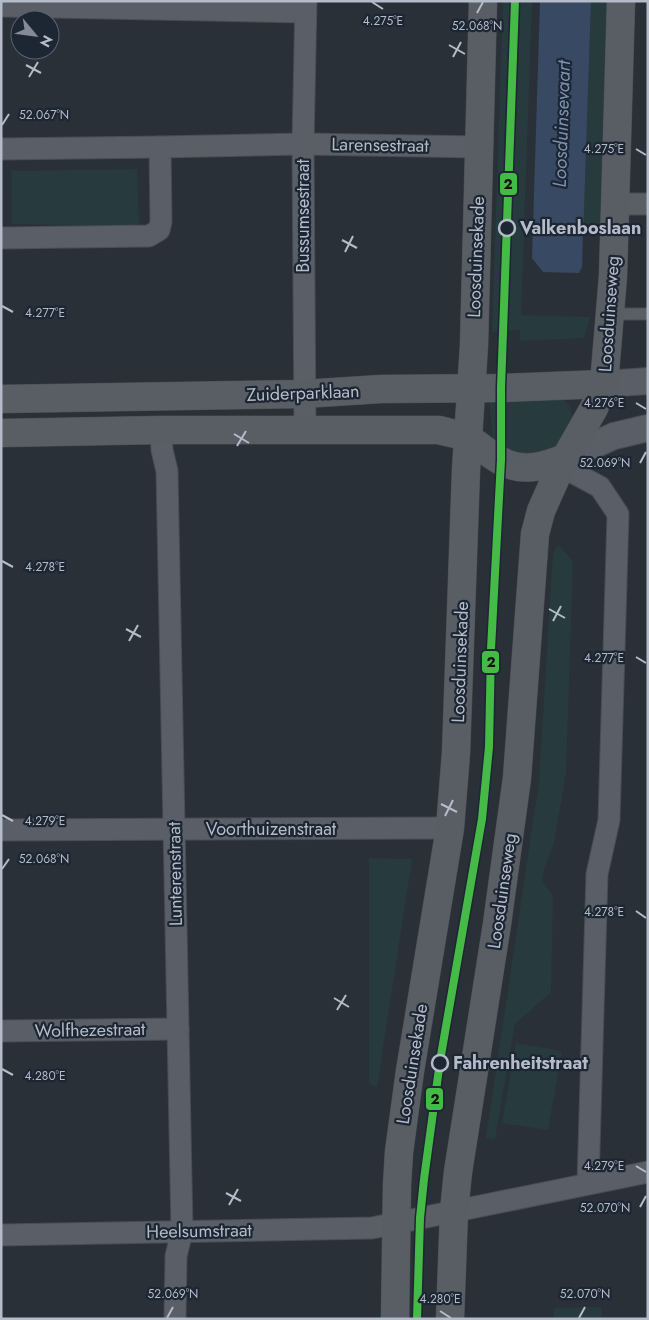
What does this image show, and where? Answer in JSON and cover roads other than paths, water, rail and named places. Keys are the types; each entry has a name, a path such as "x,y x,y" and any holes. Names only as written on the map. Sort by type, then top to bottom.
{"main road":[{"name":"Loosduinsekade","path":"395,1319 399,1152 431,939 450,828 456,753 467,438 472,388 483,1"},
{"name":"Loosduinseweg","path":"450,1319 454,1211 458,1172 518,778 535,534 541,511 563,462 594,408 604,384 613,276 621,1"},
{"name":"Zuiderparklaan","path":"1,399 303,394 381,389 604,384"},
{"name":"Zuiderparklaan","path":"1,434 161,440 305,430 439,430 467,438 505,463 516,466 539,468 563,462"}],"street":[{"path":"1,6 306,7"},
{"name":"Bussumsestraat","path":"305,430 303,394 303,144 306,7"},
{"name":"Larensestraat","path":"1,149 303,144 479,147"},
{"path":"1,238 149,236 159,230 161,222 160,147"},
{"path":"615,216 648,204"},
{"path":"604,384 648,382"},
{"path":"588,1183 597,874 609,820 618,514 600,487 563,462 614,436 648,428"},
{"name":"Lunterenstraat","path":"161,440 167,471 182,1231 176,1256 175,1319"},
{"name":"Voorthuizenstraat","path":"1,830 450,828"},
{"name":"Wolfhezestraat","path":"1,1031 178,1029"},
{"path":"396,1223 648,1172"},
{"name":"Heelsumstraat","path":"1,1235 372,1228 396,1223"}],"lane":[{"path":"610,314 648,314"}],"water":[{"name":"Loosduinsevaart","path":"540,1 591,1 583,239 648,238 648,265 582,267 579,273 543,272 532,258"}],"place":[{"name":"Valkenboslaan","path":"507,228"},
{"name":"Fahrenheitstraat","path":"440,1063"}]}
